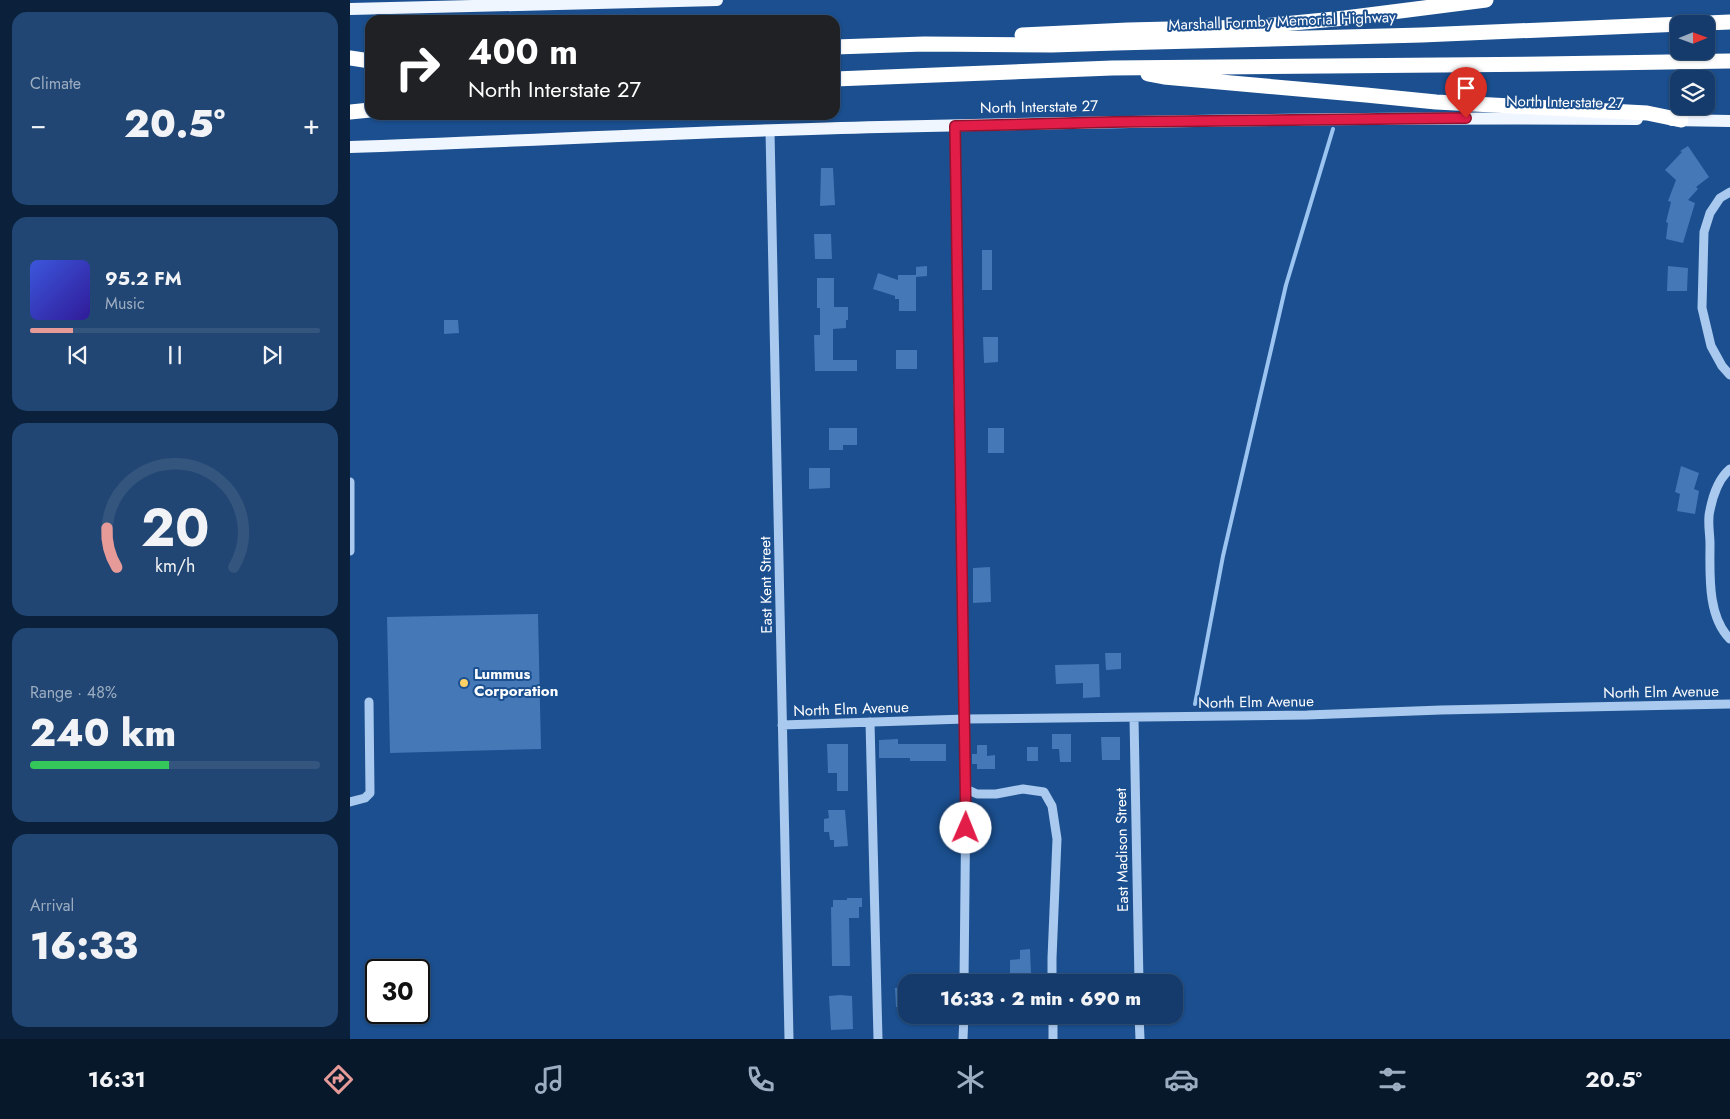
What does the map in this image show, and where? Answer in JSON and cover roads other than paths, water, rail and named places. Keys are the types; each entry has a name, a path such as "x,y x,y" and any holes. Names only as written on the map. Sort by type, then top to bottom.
{"highway":[{"path":"947,44 989,36 1260,26 1345,18 1486,0"},
{"name":"Marshall Formby Memorial Highway","path":"840,47 947,44 1052,45 1422,35 1730,22"},
{"path":"350,58 365,60"},
{"path":"840,79 1112,68 1730,61"},
{"path":"350,67 365,66"},
{"path":"1112,68 1164,77 1366,94 1436,102 1647,113 1681,120"},
{"path":"350,101 365,100"},
{"path":"350,112 365,110"}],"main road":[{"path":"350,9 717,0"},
{"name":"North Interstate 27","path":"350,148 770,131 1113,122 1466,118 1730,121"}],"street":[{"path":"955,126 966,789 964,974"},
{"name":"East Kent Street","path":"770,131 789,1039"},
{"path":"1730,192 1720,198 1710,213 1704,232 1702,308 1711,346 1722,366 1730,375"},
{"path":"1730,470 1724,474 1716,490 1709,512 1711,594 1722,632 1730,639"},
{"path":"350,482 350,551"},
{"path":"350,802 365,798 370,793 369,702"},
{"name":"North Elm Avenue","path":"782,725 964,720 1307,715 1730,704"},
{"name":"East Madison Street","path":"1134,718 1139,974"},
{"path":"870,722 878,1039"},
{"path":"966,789 977,794 996,794 1023,789 1044,792 1052,806 1056,839 1052,974"},
{"path":"963,1039 964,1024"},
{"path":"1053,1024 1053,1039"},
{"path":"1139,1024 1140,1039"}],"waterway":[{"path":"1195,704 1223,556 1286,285 1333,129"}],"place":[{"name":"Lummus Corporation","path":"464,683"}]}
